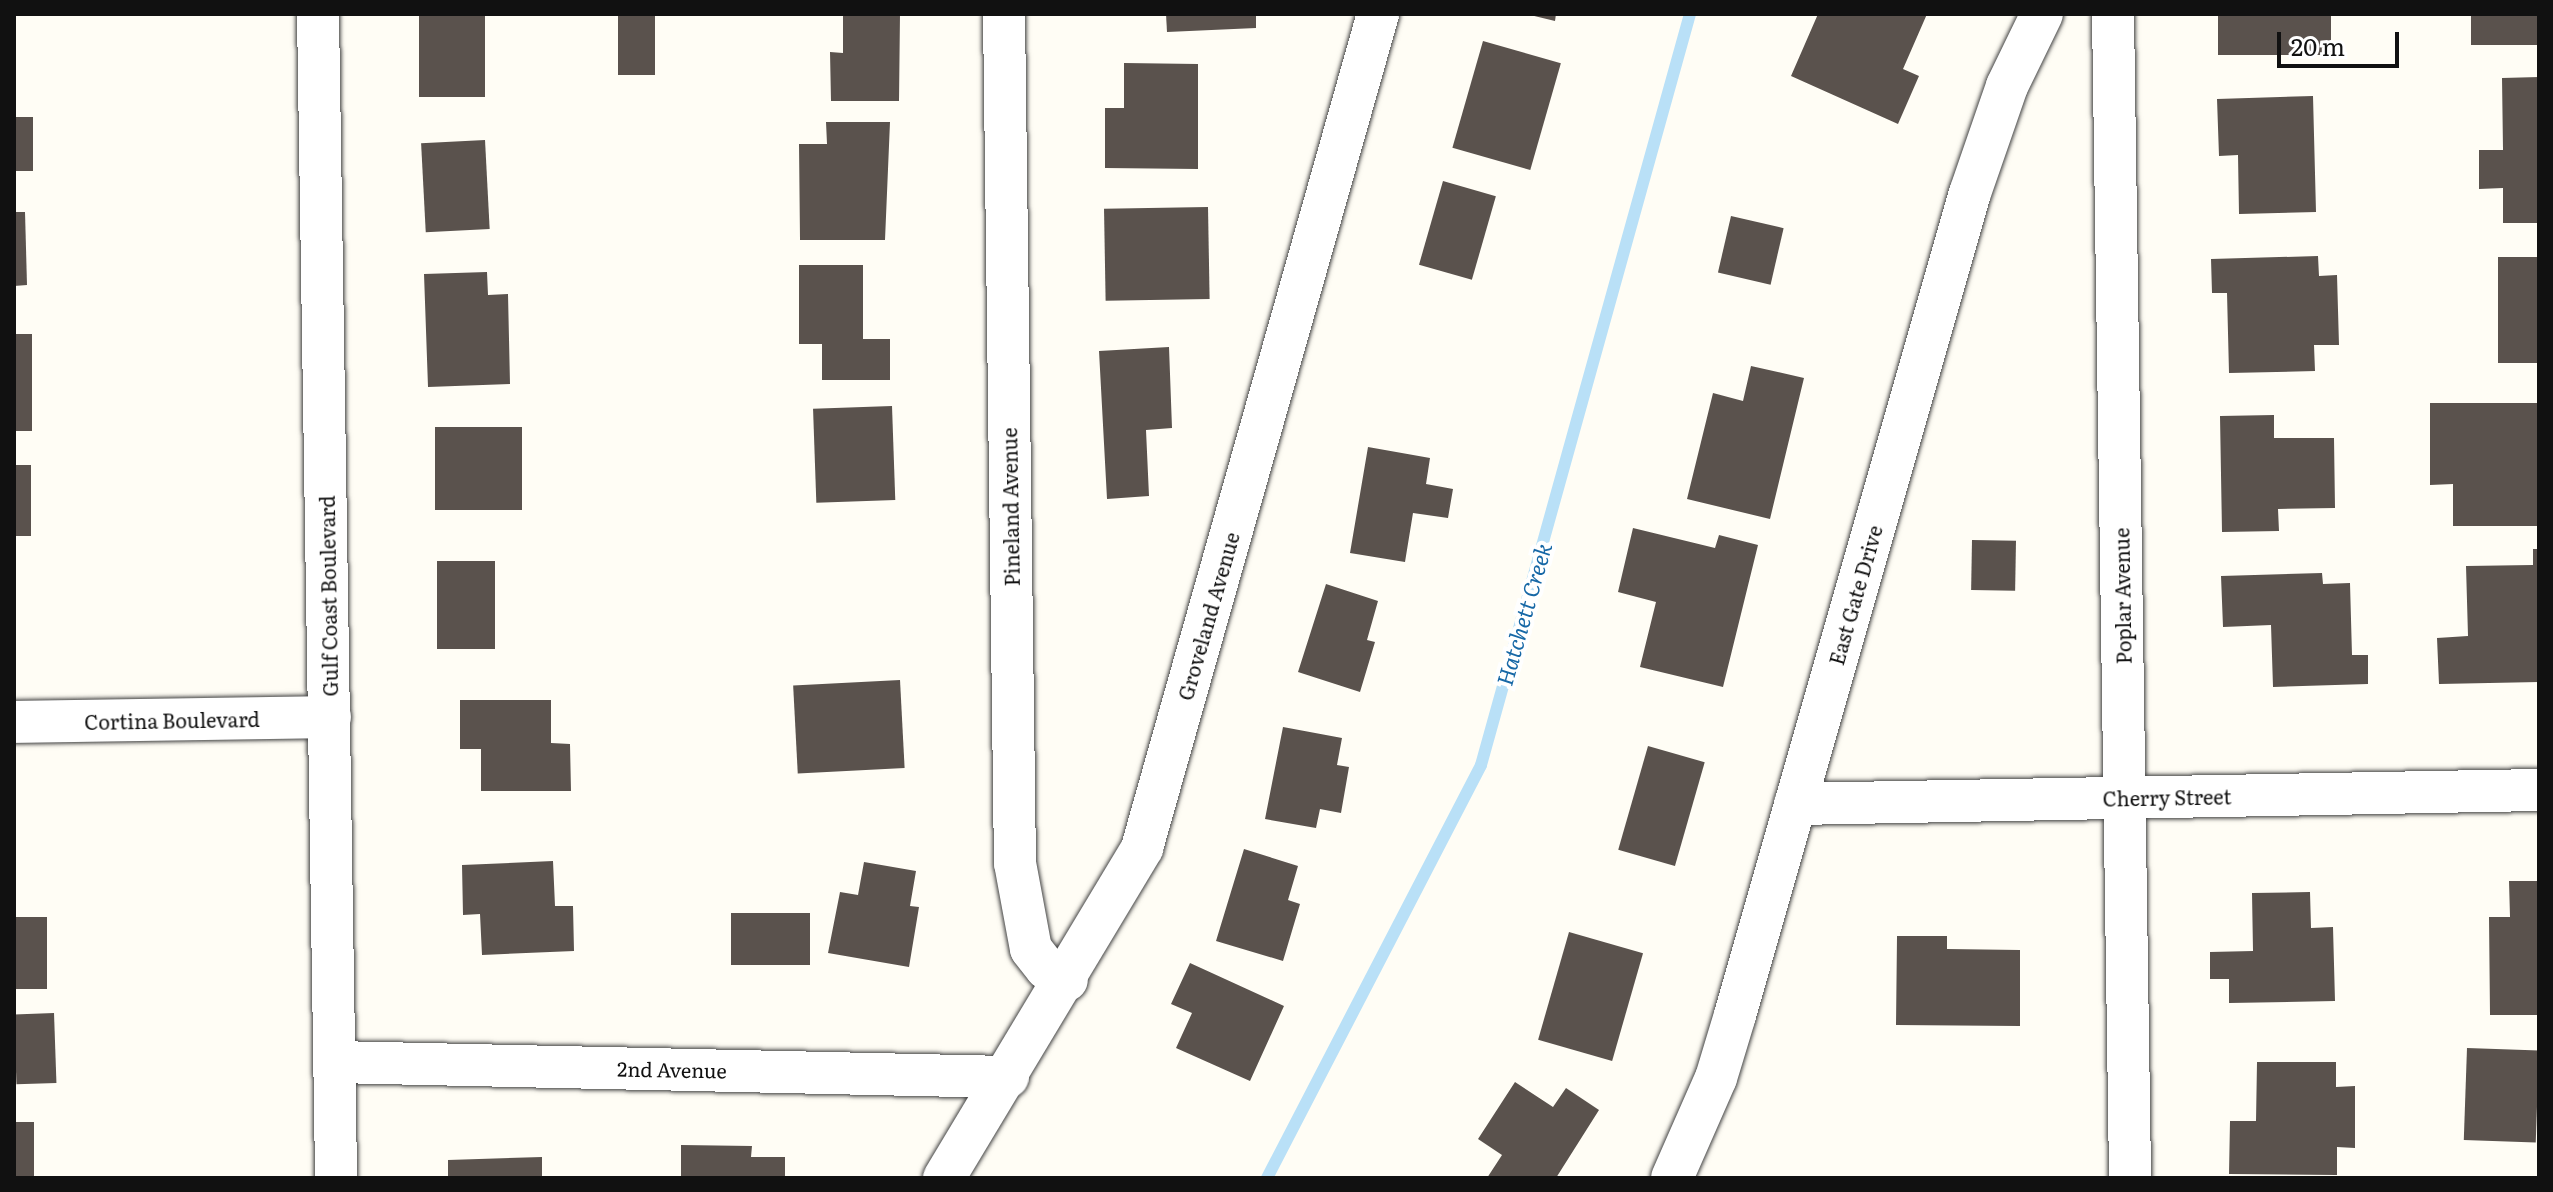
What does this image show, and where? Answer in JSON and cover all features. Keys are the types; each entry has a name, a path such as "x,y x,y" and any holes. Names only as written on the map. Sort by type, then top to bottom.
{"street":[{"name":"Gulf Coast Boulevard","path":"318,14 336,1178"},
{"name":"Pineland Avenue","path":"1004,14 1015,863 1031,949 1046,968 1067,980"},
{"name":"Groveland Avenue","path":"944,1178 1067,980 1142,848 1378,14"},
{"name":"East Gate Drive","path":"1672,1178 1716,1078 1970,193 2007,86 2042,14"},
{"name":"Poplar Avenue","path":"2113,14 2130,1178"},
{"name":"Cortina Boulevard","path":"14,722 330,717"},
{"name":"Cherry Street","path":"1795,804 2539,790"},
{"name":"2nd Avenue","path":"335,1062 1008,1077"}],"building":[{"path":"419,14 485,14 485,97 419,97"},
{"path":"618,14 655,14 655,75 618,75"},
{"path":"843,14 900,14 899,101 831,101 830,52 843,53"},
{"path":"1166,14 1256,14 1256,28 1167,32"},
{"path":"1526,14 1556,14 1555,21"},
{"path":"1818,14 1927,14 1903,69 1919,76 1898,124 1791,76"},
{"path":"2218,14 2331,14 2331,55 2218,55"},
{"path":"2471,14 2539,14 2539,45 2471,45"},
{"path":"1483,41 1561,63 1530,170 1452,148"},
{"path":"1124,63 1198,64 1198,169 1105,168 1105,108 1124,108"},
{"path":"2539,77 2539,223 2503,223 2503,188 2479,189 2479,150 2503,150 2502,78"},
{"path":"2313,96 2316,212 2239,214 2238,155 2219,156 2217,99"},
{"path":"14,117 33,117 33,171 14,171"},
{"path":"826,122 890,122 885,240 800,240 799,144 827,144"},
{"path":"485,140 490,229 426,232 421,143"},
{"path":"1443,181 1496,196 1472,280 1419,265"},
{"path":"1208,207 1210,299 1106,301 1104,209"},
{"path":"14,212 25,212 27,285 14,286"},
{"path":"1731,216 1784,228 1771,285 1718,273"},
{"path":"2318,256 2319,276 2337,275 2339,345 2314,345 2315,371 2229,373 2227,293 2212,293 2211,259"},
{"path":"2498,257 2539,257 2539,363 2498,363"},
{"path":"799,265 863,265 863,339 890,339 890,380 822,380 822,344 799,344"},
{"path":"487,272 488,295 508,294 510,384 428,387 424,274"},
{"path":"14,334 32,334 32,431 14,431"},
{"path":"1169,347 1172,428 1146,430 1149,496 1107,499 1099,351"},
{"path":"1751,366 1804,378 1770,519 1687,499 1713,393 1743,401"},
{"path":"2430,403 2539,403 2538,526 2453,526 2453,484 2430,485"},
{"path":"892,406 895,500 816,503 813,409"},
{"path":"2274,415 2274,438 2334,438 2335,508 2278,509 2279,531 2222,532 2220,416"},
{"path":"435,427 522,427 522,510 435,510"},
{"path":"1368,447 1430,458 1426,484 1453,489 1448,518 1413,513 1405,562 1350,553"},
{"path":"14,465 31,465 31,536 14,536"},
{"path":"1633,528 1715,548 1719,535 1758,545 1723,687 1640,667 1656,602 1618,592"},
{"path":"1972,540 2016,541 2015,591 1971,590"},
{"path":"2533,549 2539,549 2539,682 2439,684 2437,638 2468,636 2466,566 2533,565"},
{"path":"437,561 495,561 495,649 437,649"},
{"path":"2322,573 2323,584 2350,583 2352,655 2368,655 2368,684 2273,687 2271,625 2223,627 2221,576"},
{"path":"1326,584 1378,601 1367,640 1375,642 1360,692 1298,672"},
{"path":"900,680 905,768 798,773 793,686"},
{"path":"460,700 551,700 551,743 570,744 571,791 481,791 481,749 460,749"},
{"path":"1283,727 1342,738 1337,765 1349,767 1341,813 1320,809 1316,828 1265,819"},
{"path":"1648,746 1705,762 1675,866 1618,850"},
{"path":"1244,849 1298,866 1288,900 1300,904 1283,961 1216,941"},
{"path":"553,861 555,906 573,906 574,951 482,955 480,914 463,915 462,865"},
{"path":"864,862 916,871 910,906 919,907 909,967 828,953 840,892 858,895"},
{"path":"2509,881 2539,881 2539,1015 2490,1015 2489,917 2510,917"},
{"path":"2310,892 2311,928 2333,927 2335,1001 2229,1003 2229,979 2210,979 2210,952 2253,951 2252,893"},
{"path":"731,913 810,913 810,965 731,965"},
{"path":"14,917 47,917 47,989 14,989"},
{"path":"1569,932 1643,953 1612,1061 1538,1040"},
{"path":"1897,936 1947,936 1947,949 2020,950 2020,1026 1896,1025"},
{"path":"1190,963 1284,1006 1250,1081 1176,1048 1192,1013 1171,1004"},
{"path":"54,1013 56,1083 16,1084 14,1014"},
{"path":"2467,1048 2539,1051 2536,1142 2464,1140"},
{"path":"2257,1062 2336,1062 2336,1087 2355,1086 2355,1148 2337,1147 2337,1175 2229,1174 2230,1121 2256,1121"},
{"path":"1515,1082 1553,1107 1566,1088 1599,1110 1556,1178 1487,1178 1502,1155 1478,1139"},
{"path":"14,1122 34,1122 34,1178 14,1178"},
{"path":"681,1145 752,1146 751,1157 785,1157 785,1178 681,1178"},
{"path":"542,1157 542,1178 448,1178 448,1160"}],"waterway":[{"name":"Hatchett Creek","path":"1267,1178 1481,765 1690,14"}]}
